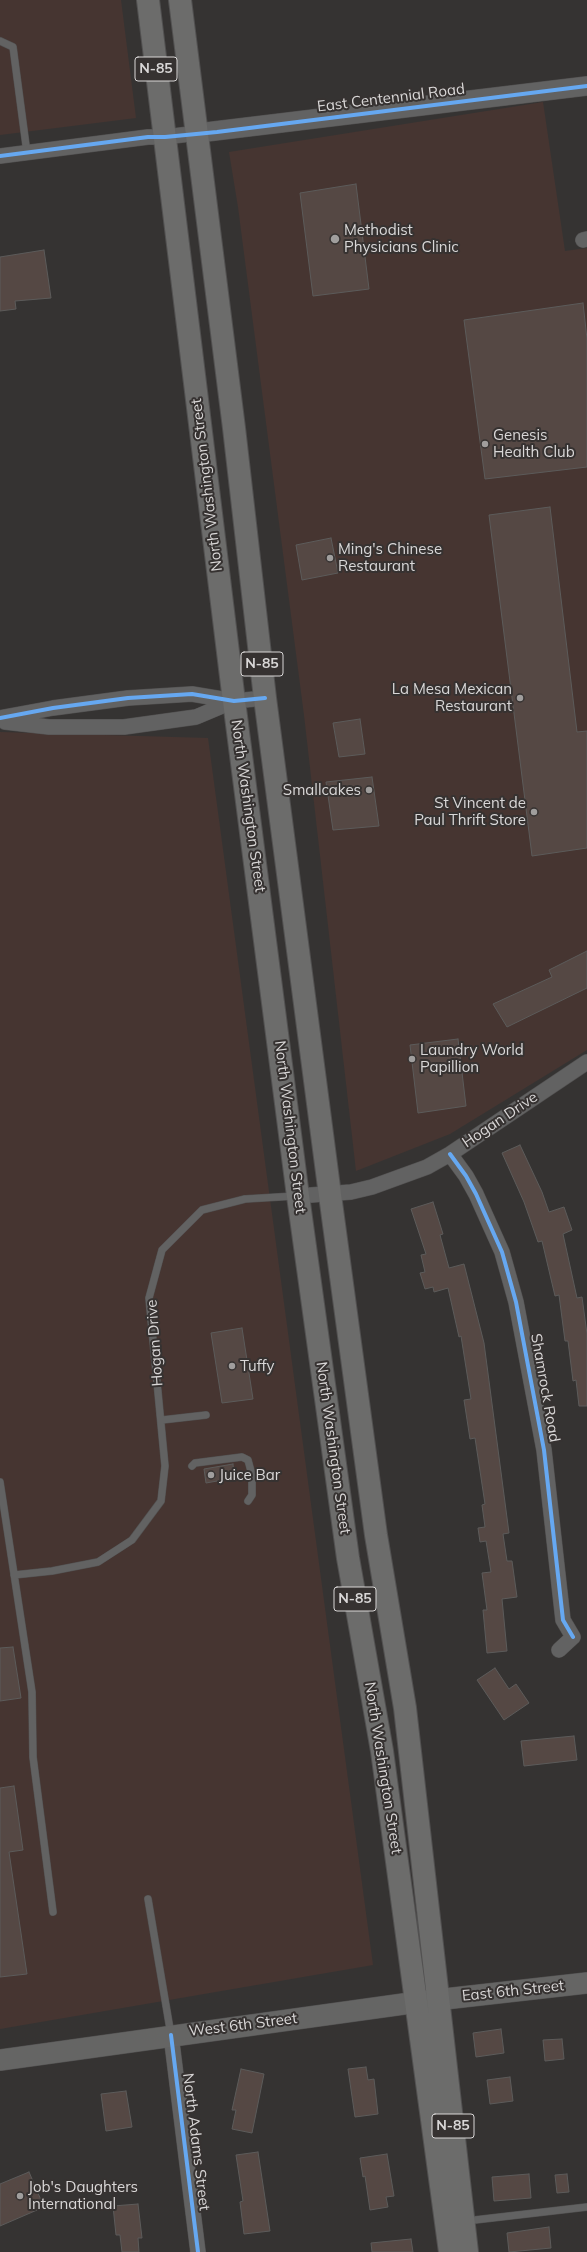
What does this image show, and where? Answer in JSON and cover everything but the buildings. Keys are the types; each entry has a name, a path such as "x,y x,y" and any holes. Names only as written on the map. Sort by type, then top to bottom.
{"main road":[{"name":"North Washington Street","path":"148,0 234,701 298,1196 348,1558 428,2001 467,2252"},
{"name":"North Washington Street","path":"180,0 198,134 266,698 330,1194 376,1535 404,1708 450,2252"},
{"name":"East 6th Street","path":"428,2001 587,1983"},
{"name":"West 6th Street","path":"0,2060 171,2035 428,2001"}],"street":[{"name":"East Centennial Road","path":"198,134 587,86"},
{"path":"0,156 148,137 198,134"},
{"path":"0,718 53,708 128,698 192,694 234,701 266,698"},
{"path":"0,721 49,726 124,727 196,718 234,701"},
{"name":"Hogan Drive","path":"298,1196 330,1194 372,1187 427,1167 450,1154 587,1062"},
{"name":"Shamrock Road","path":"450,1154 466,1176 476,1194 502,1252 516,1302 544,1450 563,1620 580,1637"},
{"path":"559,1650 580,1637"},
{"name":"North Adams Street","path":"171,2035 198,2252"}],"lane":[{"path":"0,41 13,47 27,153"},
{"name":"Hogan Drive","path":"14,1575 52,1571 98,1562 132,1540 161,1501 165,1466 162,1420 149,1298 162,1250 202,1210 245,1199 298,1196"},
{"path":"162,1420 206,1415"},
{"path":"192,1466 195,1463 242,1457 248,1460 252,1475 252,1495 248,1501"},
{"path":"0,1482 32,1692 33,1757 53,1912"},
{"path":"148,1899 171,2035"},
{"path":"463,2222 587,2207"}],"shaded area":[{"path":"0,0 121,0 136,118 0,135"},
{"path":"543,102 565,251 587,248 587,1050 450,1134 356,1171 304,715 238,207 229,152"},
{"path":"0,732 208,738 373,1965 0,2029"}],"cycle path":[{"path":"0,156 148,137 165,137 217,132 587,86"},
{"path":"0,718 53,708 128,698 192,694 234,701 265,698"},
{"path":"450,1154 466,1176 476,1194 502,1252 516,1302 544,1450 563,1620 573,1637"},
{"path":"171,2035 198,2252"}],"place":[{"name":"Methodist Physicians Clinic","path":"335,239"},
{"name":"Genesis Health Club","path":"485,444"},
{"name":"Ming's Chinese Restaurant","path":"330,558"},
{"name":"La Mesa Mexican Restaurant","path":"520,698"},
{"name":"Smallcakes","path":"369,790"},
{"name":"St Vincent de Paul Thrift Store","path":"534,812"},
{"name":"Laundry World Papillion","path":"412,1059"},
{"name":"Tuffy","path":"232,1366"},
{"name":"Juice Bar","path":"211,1475"},
{"name":"Job's Daughters International","path":"20,2196"}]}
